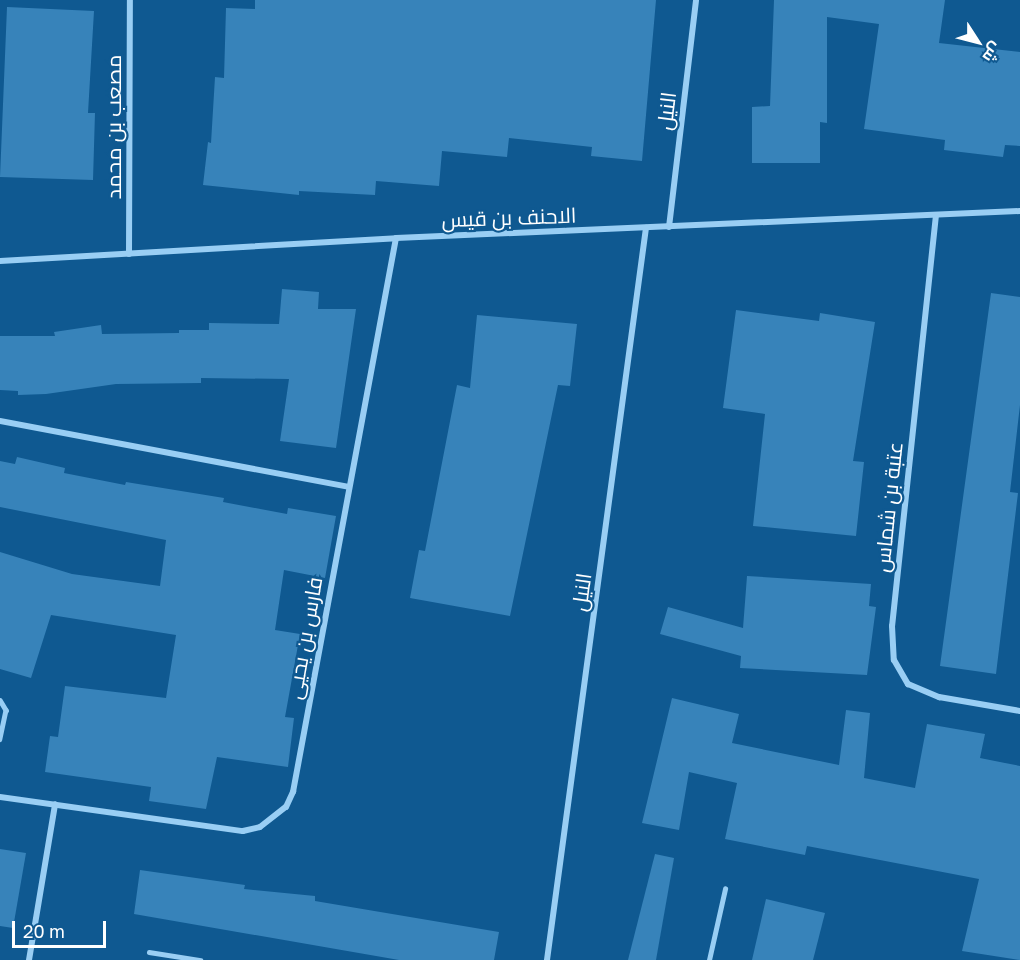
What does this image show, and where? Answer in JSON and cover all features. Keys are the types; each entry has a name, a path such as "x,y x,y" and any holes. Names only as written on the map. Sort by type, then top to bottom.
{"street":[{"name":"مصعب بن محمد","path":"129,254 130,0"},
{"name":"النيل","path":"669,227 696,0"},
{"name":"الاحنف بن قيس","path":"0,261 396,238 1020,211"},
{"name":"عتبة بن شماس","path":"936,215 892,627 894,660 908,684 928,692 1020,711"},
{"name":"النيل","path":"547,960 646,228"},
{"name":"فارس بن يحيى","path":"0,797 243,831 260,827 286,807 293,792 396,238"},
{"path":"0,421 349,487"},
{"path":"29,960 55,804"}],"lane":[{"path":"0,700 6,710 0,739"},
{"path":"709,960 725,889"},
{"path":"149,952 200,960"}],"building":[{"path":"255,0 656,0 642,161 591,156 592,147 509,138 507,157 442,151 439,186 376,181 375,195 299,191 299,195 203,185 208,142 211,143 215,77 224,78 226,8 255,9"},
{"path":"774,0 945,0 939,43 1020,52 1020,146 1005,145 1003,157 944,150 945,140 864,129 879,24 827,17 827,123 820,122 820,163 752,163 752,107 770,106"},
{"path":"7,7 94,11 88,113 95,113 93,180 0,177"},
{"path":"282,289 319,292 318,309 356,309 336,448 280,441 289,379 201,378 201,383 116,384 46,394 18,395 18,391 0,390 0,336 55,336 54,332 101,325 102,334 179,333 179,330 209,330 209,323 279,324"},
{"path":"991,293 1020,297 1020,405 1010,492 1018,493 996,674 940,666"},
{"path":"736,310 819,321 820,313 875,322 853,461 864,462 856,536 753,526 765,414 723,408"},
{"path":"477,315 577,324 570,386 558,385 510,616 410,598 419,550 425,551 457,385 470,388"},
{"path":"17,457 65,468 64,473 125,485 126,482 224,498 223,502 287,514 288,508 336,516 325,578 284,570 275,630 300,634 285,717 294,718 288,767 217,757 206,809 149,801 151,787 45,772 50,736 58,737 65,686 166,698 176,635 51,615 31,678 0,669 0,552 72,574 160,586 166,540 0,507 0,461 15,464"},
{"path":"747,576 871,584 869,606 876,607 867,675 740,668 741,656 660,634 668,607 743,628"},
{"path":"672,698 739,714 732,743 839,765 846,710 870,713 864,778 915,788 927,724 985,734 980,758 1020,766 1020,960 962,951 979,879 807,846 805,855 725,839 737,783 689,772 679,830 642,823"},
{"path":"0,849 26,853 13,928 0,926"},
{"path":"655,854 674,858 656,960 628,960"},
{"path":"140,870 245,885 244,889 315,896 315,901 499,932 494,960 399,960 134,914"},
{"path":"766,899 825,913 813,960 752,960"}]}
